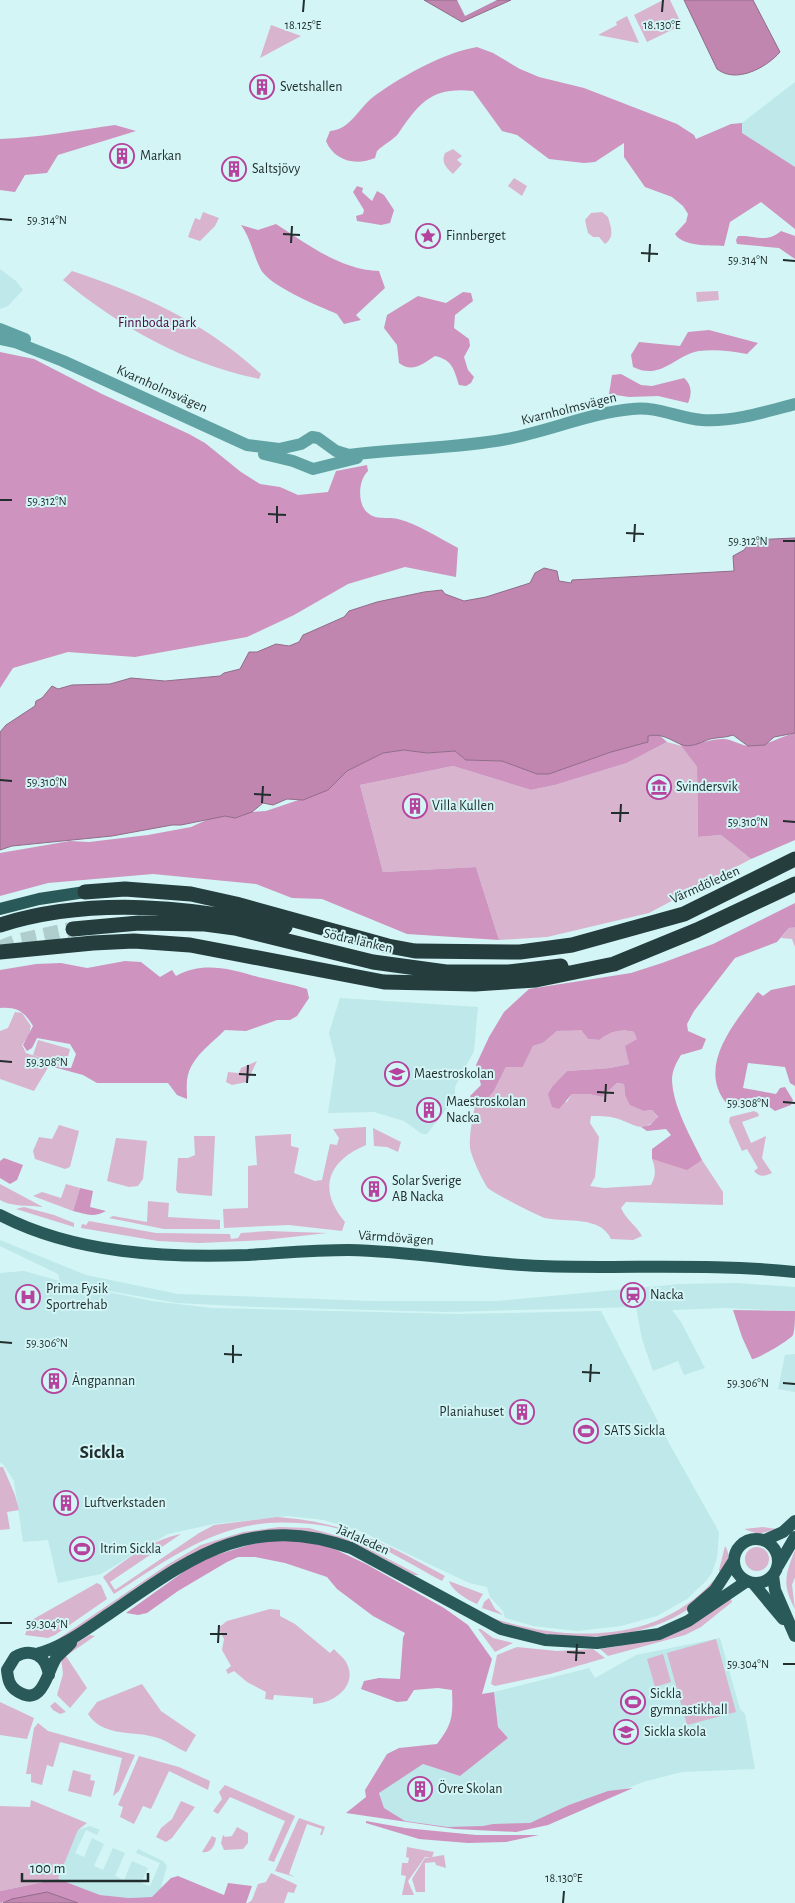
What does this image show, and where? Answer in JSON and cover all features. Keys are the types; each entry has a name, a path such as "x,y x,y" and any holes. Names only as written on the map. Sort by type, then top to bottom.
{"highway":[{"name":"Värmdöleden","path":"388,946 415,951 520,952 572,945 684,914 795,858"},
{"path":"0,952 93,942 134,941 190,945 384,982 474,984 536,980 614,964 697,930 795,884"},
{"path":"85,892 125,889 191,894 236,904 388,946"},
{"name":"Södra länken","path":"0,925 33,916 88,910 187,909 388,946"},
{"name":"Södra länken","path":"73,929 139,923 205,924 235,928 373,962 446,972 508,972 636,954"}],"main road":[{"path":"0,909 39,899 85,892"},
{"name":"Värmdövägen","path":"0,1215 20,1225 66,1239 157,1254 199,1256 355,1250 392,1251 538,1266 730,1267 795,1272"},
{"path":"765,1540 783,1532 795,1521"},
{"name":"Järlaleden","path":"36,1654 51,1649 90,1627 195,1558 248,1537 281,1535 324,1539 351,1548 474,1616 513,1633 545,1640 581,1643 659,1634 688,1621 750,1582"},
{"path":"750,1582 767,1580 775,1572 795,1537"},
{"path":"757,1538 765,1540 777,1552 775,1590 793,1632 750,1582 737,1574 733,1562 734,1554 743,1542 757,1538"},
{"name":"Järlaleden","path":"632,1637 684,1615 699,1604 723,1580 733,1562"},
{"name":"Järlaleden","path":"48,1675 57,1657 90,1627"},
{"path":"0,1691 16,1690 23,1693 35,1693 45,1685 48,1666 36,1654 28,1652 14,1657 4,1674 16,1690"}],"street":[{"name":"Kvarnholmsvägen","path":"0,329 27,340 64,361"},
{"name":"Kvarnholmsvägen","path":"0,339 15,342 64,361 247,445 254,450 313,470 379,453"},
{"name":"Kvarnholmsvägen","path":"247,445 271,450 300,444 312,437 318,438 328,447 349,455 448,448 507,439 620,410 650,409 690,418 720,420 747,416 795,404"},
{"path":"300,444 297,454 302,465"},
{"path":"320,468 328,460 328,447"}],"shaded area":[{"path":"424,0 511,0 462,22"},
{"path":"684,0 753,0 780,52 767,64 750,72 733,75 717,69"},
{"path":"477,47 493,53 520,69 539,77 584,88 677,124 694,135 696,139 731,124 742,123 742,133 795,167 795,229 761,202 730,222 724,246 684,241 675,234 686,222 688,214 683,206 672,197 645,187 624,157 624,143 595,162 584,163 549,159 517,135 502,131 473,91 459,90 447,92 437,94 428,99 413,113 396,136 377,151 375,158 360,162 346,160 334,153 330,148 326,141 330,131 344,126 377,94 426,65 452,54"},
{"path":"795,82 795,167 742,133 742,123"},
{"path":"115,125 136,131 58,155 47,173 25,175 15,192 0,190 0,139"},
{"path":"357,186 363,188 362,192 372,201 377,191 384,195 394,210 390,223 381,225 357,221 356,216 363,214 364,210 353,192"},
{"path":"276,224 325,255 338,261 365,270 379,271 385,288 356,315 361,320 344,324 337,314 295,295 265,275 241,225 258,230"},
{"path":"781,231 795,236 795,259 779,248 737,244 736,240 738,236 770,237"},
{"path":"0,269 16,281 23,290 8,306 0,309"},
{"path":"463,292 471,293 473,301 455,315 454,328 469,339 470,346 464,357 468,370 474,377 471,383 466,386 459,385 452,366 446,360 435,356 413,367 404,366 399,363 397,345 384,328 387,315 418,296 446,303"},
{"path":"709,330 758,343 747,354 711,350 699,351 690,353 667,366 652,371 633,367 631,355 639,342 680,346 688,332"},
{"path":"0,352 34,359 102,394 189,434 205,443 241,472 260,484 280,487 298,495 328,492 336,471 367,465 368,471 362,480 360,492 364,509 375,517 406,521 458,548 456,577 405,567 348,584 294,615 247,637 135,657 68,652 13,668 0,688"},
{"path":"621,374 641,385 652,386 684,378 689,384 690,390 688,403 658,396 629,397 609,394 612,375"},
{"path":"795,538 795,733 774,737 765,745 748,746 733,735 710,739 688,746 665,737 653,735 648,736 648,742 611,752 549,774 537,774 502,761 466,760 455,751 427,753 404,750 383,753 347,771 328,790 303,800 287,799 273,805 263,803 252,812 235,818 225,816 112,836 12,846 0,850 0,732 6,725 35,706 36,701 42,698 52,686 58,689 72,685 110,684 131,678 165,681 220,676 224,673 240,669 249,652 257,652 276,644 289,646 299,642 303,635 344,617 349,611 377,602 442,590 445,594 464,601 486,597 530,583 535,573 544,568 557,571 559,581 571,583 572,580 734,571 733,556 744,550 751,540"},
{"path":"795,733 795,840 751,859 721,835 698,837 697,767 680,744 723,739 747,746 756,746"},
{"path":"658,734 667,742 627,763 555,785 531,790 453,766 360,785 383,872 476,867 499,940 407,934 322,899 292,898 256,884 153,874 48,883 0,896 0,853 70,841 89,842 148,835 191,827 211,818 225,816 235,818 252,812 266,811 328,790 347,771 383,753 404,750 427,753 455,751 466,760 502,761 537,774 549,774 611,752 647,742 648,736"},
{"path":"795,903 795,927 789,928 777,942 735,958 694,1011 687,1024 688,1031 706,1039 702,1049 681,1055 672,1077 673,1090 679,1111 702,1160 687,1170 652,1159 652,1149 671,1135 666,1129 647,1131 641,1127 650,1125 658,1117 652,1110 644,1111 630,1105 625,1095 624,1084 617,1083 602,1097 589,1094 572,1094 559,1109 552,1107 548,1094 567,1071 610,1068 629,1064 625,1046 637,1039 634,1032 624,1030 615,1032 599,1040 588,1039 581,1030 557,1031 543,1043 533,1046 523,1067 506,1067 494,1091 484,1104 475,1105 470,1096 481,1085 476,1065 489,1037 504,1012 529,989 631,973 662,963 713,944"},
{"path":"125,961 141,962 160,977 172,970 176,976 196,969 227,969 307,989 309,998 297,1016 290,1020 277,1020 246,1031 225,1030 203,1051 190,1068 187,1081 187,1099 177,1095 168,1083 97,1083 83,1075 50,1066 71,1068 76,1054 70,1044 37,1038 32,1048 27,1051 23,1045 33,1026 20,1011 11,1008 0,1008 0,970 36,964 61,963 87,968"},
{"path":"795,985 795,1086 790,1083 785,1067 748,1063 743,1088 776,1094 780,1088 785,1087 793,1100 791,1105 775,1111 761,1100 755,1098 727,1104 718,1090 715,1075 717,1061 729,1032 758,992 763,996 771,990"},
{"name":"Maestroskolan","path":"340,998 478,1007 474,1051 455,1087 455,1098 427,1134 422,1134 404,1121 374,1112 328,1113 336,1060 329,1033"},
{"path":"4,1158 23,1165 17,1180 10,1184 0,1178 0,1161"},
{"path":"80,1188 93,1191 90,1207 106,1211 93,1215 73,1211"},
{"path":"0,1240 86,1275 178,1294 371,1301 497,1301 680,1284 736,1283 795,1287 795,1311 724,1308 672,1310 681,1322 705,1368 684,1375 678,1361 653,1371 642,1339 636,1307 446,1312 258,1307 177,1303 69,1284 152,1301 211,1308 456,1314 601,1311 669,1443 719,1532 717,1558 712,1573 687,1599 657,1616 621,1626 577,1631 533,1626 505,1618 503,1611 490,1597 487,1587 469,1583 362,1532 324,1520 288,1516 214,1524 168,1534 101,1574 58,1583 48,1540 23,1542 14,1481 3,1464 0,1463 0,1273 24,1271 60,1281 58,1274 0,1246"},
{"path":"733,1310 795,1311 793,1335 774,1349 752,1359"},
{"path":"795,1354 795,1392 778,1389 785,1355"},
{"path":"287,1539 328,1546 366,1564 444,1608 468,1625 492,1659 482,1694 494,1692 498,1727 508,1738 460,1776 423,1764 379,1793 384,1808 405,1821 448,1827 530,1823 569,1805 608,1791 633,1788 548,1825 516,1832 455,1829 346,1813 366,1797 365,1790 387,1754 399,1748 437,1744 446,1731 451,1719 452,1690 438,1688 414,1690 407,1701 397,1702 361,1689 364,1681 379,1678 400,1679 405,1633 373,1616 337,1589 327,1577 285,1563 255,1557 238,1557 227,1562 178,1591 147,1613 138,1615 126,1613 200,1560 265,1540"},
{"name":"Sickla skola","path":"720,1638 740,1709 745,1714 755,1769 682,1772 643,1782 528,1828 448,1827 405,1821 384,1808 379,1793 411,1770 423,1764 460,1776 508,1738 498,1727 494,1692 589,1668 595,1678 636,1655"},
{"path":"366,1821 405,1828 476,1835 539,1835 506,1842 468,1843 419,1839 366,1823"},
{"path":"90,1826 100,1830 97,1835 86,1830 75,1853 84,1857 92,1838 104,1844 94,1866 103,1870 113,1848 125,1853 115,1876 124,1880 132,1861 148,1868 141,1883 150,1886 160,1863 136,1853 138,1849 163,1861 167,1866 160,1891 152,1897 129,1898 100,1895 58,1879 78,1830"},
{"path":"178,1876 224,1895 228,1883 252,1886 246,1903 78,1903 47,1892 0,1903 0,1891 58,1879 100,1895 129,1898 152,1897 171,1878"},
{"path":"47,1892 78,1903 3,1903 12,1899"}],"green space":[{"path":"663,0 670,0 682,25 647,42 634,15"},
{"path":"627,16 639,43 598,35 617,25 616,22"},
{"path":"271,25 301,36 260,58"},
{"path":"453,149 462,156 457,160 462,164 453,174 446,167 444,160 445,153"},
{"path":"514,178 527,186 522,196 508,186"},
{"path":"203,212 219,218 215,226 200,241 188,237 195,218 200,220"},
{"path":"602,212 608,217 611,232 610,238 605,244 599,237 593,237 588,233 585,220 591,213"},
{"name":"Finnboda park","path":"72,271 148,300 195,325 240,356 261,374 259,379 204,363 155,342 108,314 63,280"},
{"path":"718,291 719,300 697,302 696,292"},
{"path":"667,742 682,746 697,767 698,837 721,835 751,859 649,913 547,937 499,940 476,867 383,872 360,785 453,766 531,790 555,785 627,763"},
{"path":"794,926 795,947 792,939 781,938 789,928"},
{"path":"15,1012 22,1013 31,1026 29,1035 22,1045 26,1053 66,1066 49,1066 34,1091 0,1079 0,1031 8,1028"},
{"path":"581,1030 588,1039 599,1040 611,1033 624,1030 634,1032 638,1039 626,1046 629,1064 610,1068 567,1071 561,1078 566,1103 572,1094 589,1094 602,1097 617,1083 624,1084 625,1095 644,1111 652,1110 658,1118 652,1123 641,1127 612,1117 591,1116 590,1123 599,1137 595,1177 590,1186 604,1188 651,1185 655,1172 652,1159 682,1165 702,1160 723,1192 723,1205 626,1202 621,1208 642,1236 633,1240 611,1239 606,1231 599,1226 582,1221 545,1218 498,1195 488,1188 477,1168 470,1147 475,1105 485,1104 506,1067 523,1067 533,1046 543,1043 557,1031"},
{"path":"38,1040 70,1049 66,1065 33,1055"},
{"path":"257,1061 247,1082 232,1085 226,1082 228,1072 239,1073 241,1068"},
{"path":"754,1111 759,1116 742,1122 751,1143 766,1136 762,1158 772,1173 765,1176 760,1176 754,1171 758,1168 747,1149 742,1151 729,1122 730,1117"},
{"path":"59,1125 79,1131 70,1167 65,1169 35,1159 33,1151 39,1137 52,1139"},
{"path":"366,1127 366,1145 343,1159 335,1168 331,1177 329,1187 331,1198 336,1210 345,1222 342,1231 289,1225 224,1228 223,1209 248,1208 248,1166 257,1165 255,1136 291,1134 291,1146 299,1148 294,1173 315,1181 322,1180 330,1144 337,1145 339,1138 333,1129"},
{"path":"373,1128 401,1142 398,1152 387,1147 374,1146"},
{"path":"194,1136 215,1136 212,1196 178,1193 176,1190 178,1158 188,1158 195,1155"},
{"path":"116,1138 147,1141 143,1179 138,1186 129,1187 107,1181"},
{"path":"0,1184 43,1207 15,1205 0,1200"},
{"path":"66,1184 80,1188 73,1211 33,1196 42,1192 61,1198"},
{"path":"148,1201 169,1203 168,1217 220,1220 220,1229 164,1229 109,1218 113,1216 147,1222"},
{"path":"24,1207 54,1215 74,1223 74,1227 16,1209"},
{"path":"89,1221 156,1233 230,1234 231,1239 238,1238 241,1233 268,1231 327,1233 265,1240 199,1243 158,1241 81,1228 82,1224 86,1225"},
{"path":"0,1467 3,1467 19,1510 7,1512 10,1529 0,1530"},
{"path":"277,1517 345,1529 384,1544 445,1576 442,1581 374,1544 338,1529 311,1524 271,1523 246,1526 200,1542 157,1566 114,1594 103,1577 149,1545 181,1534 110,1582 115,1590 199,1533 214,1525"},
{"path":"279,1527 309,1528 352,1540 419,1575 413,1575 360,1547 327,1535 290,1530 255,1533 221,1543 188,1557 156,1575 66,1637 55,1641 167,1565 201,1545 243,1532"},
{"path":"763,1527 777,1529 758,1534 744,1529"},
{"path":"725,1546 728,1562 721,1577 719,1570"},
{"path":"757,1547 765,1551 769,1559 765,1567 757,1571 749,1567 745,1559 749,1551"},
{"path":"795,1550 795,1577 792,1585 795,1609 788,1593 786,1580"},
{"path":"714,1580 716,1583 698,1601 675,1617 640,1630 620,1634 582,1637 544,1634 492,1621 486,1616 546,1631 607,1632 637,1627 665,1617 691,1602"},
{"path":"449,1581 483,1594 477,1604 457,1592"},
{"path":"97,1583 101,1585 107,1599 55,1635 48,1638 25,1635 30,1621"},
{"path":"730,1597 732,1602 701,1627 685,1635 608,1656 600,1649 619,1646"},
{"path":"489,1598 495,1609 503,1615 482,1608 484,1602"},
{"path":"270,1609 280,1610 280,1616 295,1624 330,1653 334,1649 345,1660 349,1672 349,1680 341,1693 328,1701 313,1704 313,1698 274,1695 273,1700 265,1699 266,1692 247,1682 234,1671 228,1674 226,1670 231,1666 222,1650 224,1639 218,1628 227,1621"},
{"path":"478,1629 481,1629 493,1638 513,1643 495,1652"},
{"path":"90,1635 95,1636 66,1656 87,1688 70,1708 57,1695 63,1674 61,1657 74,1644"},
{"path":"716,1639 736,1712 687,1725 667,1653"},
{"path":"517,1647 557,1651 593,1649 605,1658 550,1674 495,1686 491,1684 497,1655"},
{"path":"663,1654 671,1682 655,1687 647,1659"},
{"path":"142,1684 161,1711 196,1735 186,1752 158,1738 102,1727 94,1722 88,1714 97,1702"},
{"path":"0,1702 34,1718 27,1739 0,1735"},
{"path":"55,1702 66,1712 60,1714 53,1710 50,1706"},
{"path":"38,1723 48,1731 135,1755 119,1791 113,1796 122,1758 60,1742 53,1767 47,1765 42,1785 31,1782 31,1774 26,1774 34,1728"},
{"path":"139,1756 179,1767 210,1781 208,1790 169,1771 151,1809 143,1806 134,1824 120,1817 123,1807 118,1805"},
{"path":"73,1770 91,1775 90,1780 95,1781 91,1797 68,1791"},
{"path":"225,1785 295,1816 274,1862 268,1860 285,1821 230,1797 218,1814 213,1811 222,1799 219,1792"},
{"path":"31,1800 87,1823 78,1830 58,1879 0,1891 0,1806 30,1807"},
{"path":"181,1801 195,1807 172,1838 166,1842 156,1837 161,1828 172,1819"},
{"path":"299,1818 325,1827 322,1835 320,1835 322,1829 307,1824 289,1874 295,1877 275,1871"},
{"path":"237,1827 248,1833 248,1843 243,1849 224,1850 221,1843 223,1835 225,1837 232,1836"},
{"path":"212,1836 216,1838 215,1844 210,1851 202,1852"},
{"path":"407,1847 434,1852 432,1857 444,1855 446,1868 436,1865 435,1862 425,1863 425,1892 416,1892 412,1879 425,1858 431,1857 425,1857 408,1881 414,1895 402,1895 406,1876 401,1875 402,1863 408,1863 409,1858 406,1857"},
{"path":"271,1873 297,1885 294,1893 288,1892 284,1903 248,1903 252,1900 258,1884 266,1882"}],"pier":[{"path":"457,0 497,0 465,16"}],"tunnel":[{"path":"0,948 18,941 73,929"}],"place":[{"name":"Svetshallen","path":"262,87"},
{"name":"Markan","path":"122,156"},
{"name":"Saltsjövy","path":"234,169"},
{"name":"Finnberget","path":"428,236"},
{"name":"Svindersvik","path":"659,787"},
{"name":"Villa Kullen","path":"415,806"},
{"name":"Maestroskolan","path":"397,1074"},
{"name":"Maestroskolan Nacka","path":"429,1110"},
{"name":"Solar Sverige AB Nacka","path":"374,1189"},
{"name":"Nacka","path":"633,1295"},
{"name":"Prima Fysik Sportrehab","path":"28,1297"},
{"name":"Ångpannan","path":"54,1381"},
{"name":"Planiahuset","path":"522,1412"},
{"name":"SATS Sickla","path":"586,1431"},
{"name":"Luftverkstaden","path":"66,1503"},
{"name":"Itrim Sickla","path":"82,1549"},
{"name":"Sickla gymnastikhall","path":"633,1702"},
{"name":"Sickla skola","path":"626,1732"},
{"name":"Övre Skolan","path":"420,1789"}],"district":[{"name":"Sickla","path":"102,1452"}]}
